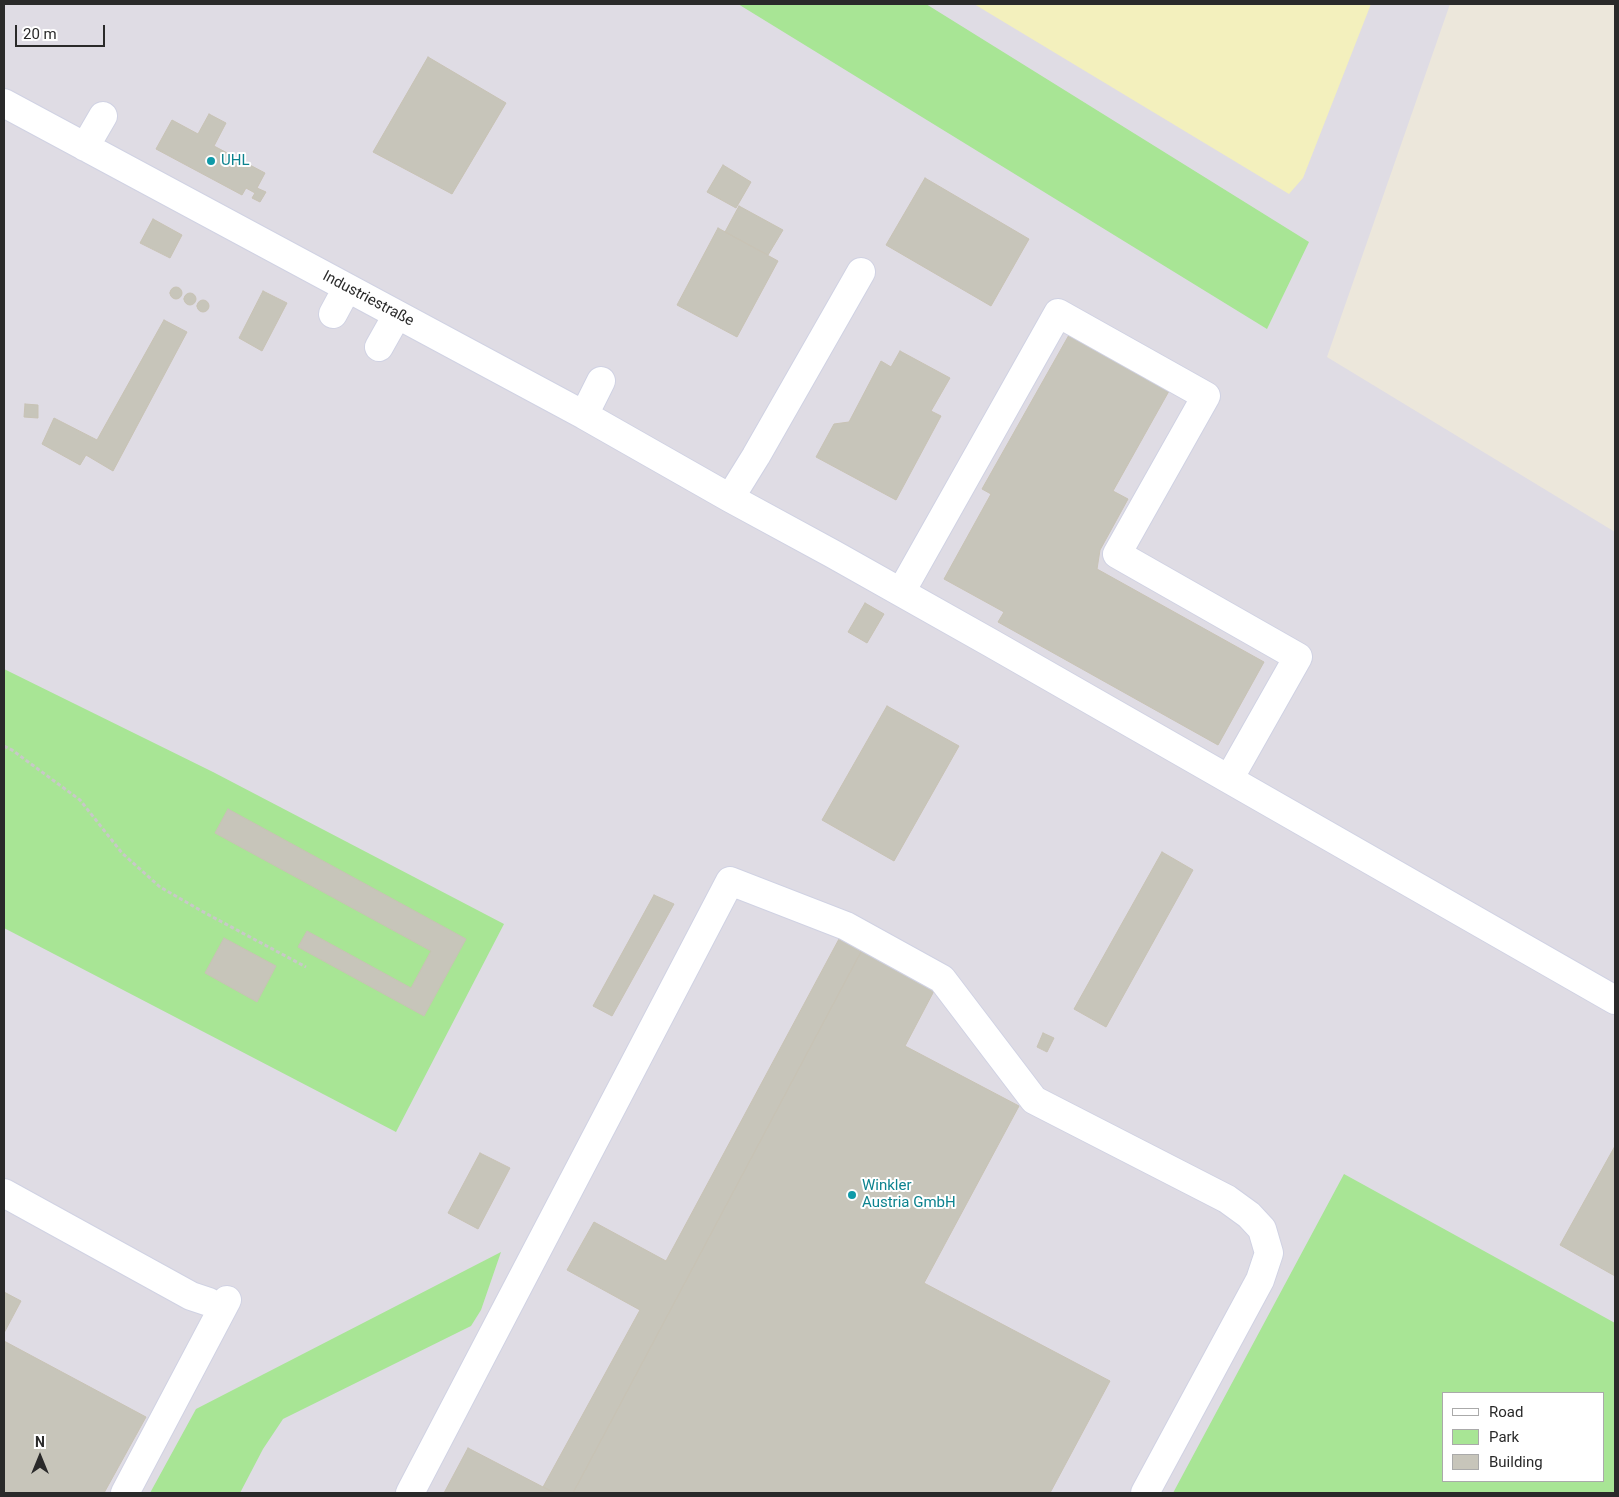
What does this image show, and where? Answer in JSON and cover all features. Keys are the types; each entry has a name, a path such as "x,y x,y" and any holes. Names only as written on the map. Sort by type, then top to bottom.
{"street":[{"name":"Industriestraße","path":"4,103 92,158 242,243 280,240 341,276 398,315 449,329 584,415 901,592 1615,1000"},
{"path":"92,158 103,116"},
{"path":"730,498 861,272"},
{"path":"333,314 341,276"},
{"path":"901,592 1058,312 1206,396 1117,554 1298,657 1229,780"},
{"path":"379,347 398,315"},
{"path":"584,415 601,381"},
{"path":"410,1493 730,881 846,926 942,979 1034,1100 1227,1199 1249,1215 1262,1229 1269,1253 1260,1280 1145,1493"},
{"path":"4,1193 191,1296 218,1301 125,1493"}],"path":[{"path":"4,746 80,800 122,853 160,887 306,967"}],"shaded area":[{"path":"4,4 1450,4 1327,357 1615,532 1615,1493 4,1493"}],"green space":[{"path":"738,4 926,4 1309,242 1267,329"},
{"path":"4,669 213,772 504,924 396,1132 4,928"},
{"path":"1344,1174 1615,1323 1615,1493 1173,1493"},
{"path":"501,1252 481,1310 471,1326 283,1419 263,1449 240,1493 150,1493 196,1409"}],"sand":[{"path":"974,4 1371,4 1303,178 1289,194"}],"building":[{"path":"428,57 506,103 452,194 373,152"},
{"name":"UHL","path":"209,114 226,123 214,146 265,173 257,188 266,192 260,202 252,198 255,193 246,188 242,195 156,149 172,120 198,134"},
{"path":"723,165 751,182 736,208 707,192"},
{"path":"925,178 1029,239 991,306 886,245"},
{"path":"739,206 783,230 768,255 725,232"},
{"path":"153,219 182,235 170,258 140,243"},
{"path":"718,228 778,261 737,337 677,305"},
{"path":"178,287 181,288 181,298 174,299 171,298 170,291 171,288"},
{"path":"263,291 287,303 262,351 239,338"},
{"path":"192,293 195,294 195,304 188,305 185,304 184,297 185,294"},
{"path":"201,300 205,300 209,306 205,312 201,312 197,308 197,304"},
{"path":"164,320 187,332 113,471 86,455 80,465 42,444 54,418 97,440"},
{"path":"1069,335 1169,391 1113,491 1128,499 1100,550 1097,569 1264,662 1218,745 998,622 1004,612 944,579 991,494 982,489"},
{"path":"900,351 950,378 931,411 941,416 896,500 816,457 834,424 849,422 881,361 891,367"},
{"path":"25,404 38,405 38,418 24,417"},
{"path":"865,603 884,614 867,643 848,632"},
{"path":"887,706 959,746 894,861 822,820"},
{"path":"228,809 466,939 424,1016 298,947 307,931 411,988 431,951 215,833"},
{"path":"1162,852 1193,870 1106,1027 1074,1009"},
{"path":"654,895 674,904 612,1016 593,1006"},
{"path":"224,938 276,966 257,1002 205,973"},
{"path":"839,939 862,950 573,1493 555,1493 543,1487 640,1310 567,1270 594,1222 666,1261"},
{"name":"Winkler Austria GmbH","path":"862,950 935,989 905,1046 1019,1106 924,1283 1110,1381 1050,1493 573,1493"},
{"path":"1043,1033 1054,1038 1047,1052 1037,1047"},
{"path":"1615,1146 1615,1276 1560,1245"},
{"path":"480,1153 510,1168 478,1229 448,1213"},
{"path":"4,1292 21,1301 4,1333"},
{"path":"4,1341 146,1417 104,1493 4,1493"},
{"path":"468,1448 543,1487 555,1493 444,1493"}],"place":[{"name":"UHL","path":"211,161"},
{"name":"Winkler Austria GmbH","path":"852,1195"}]}
